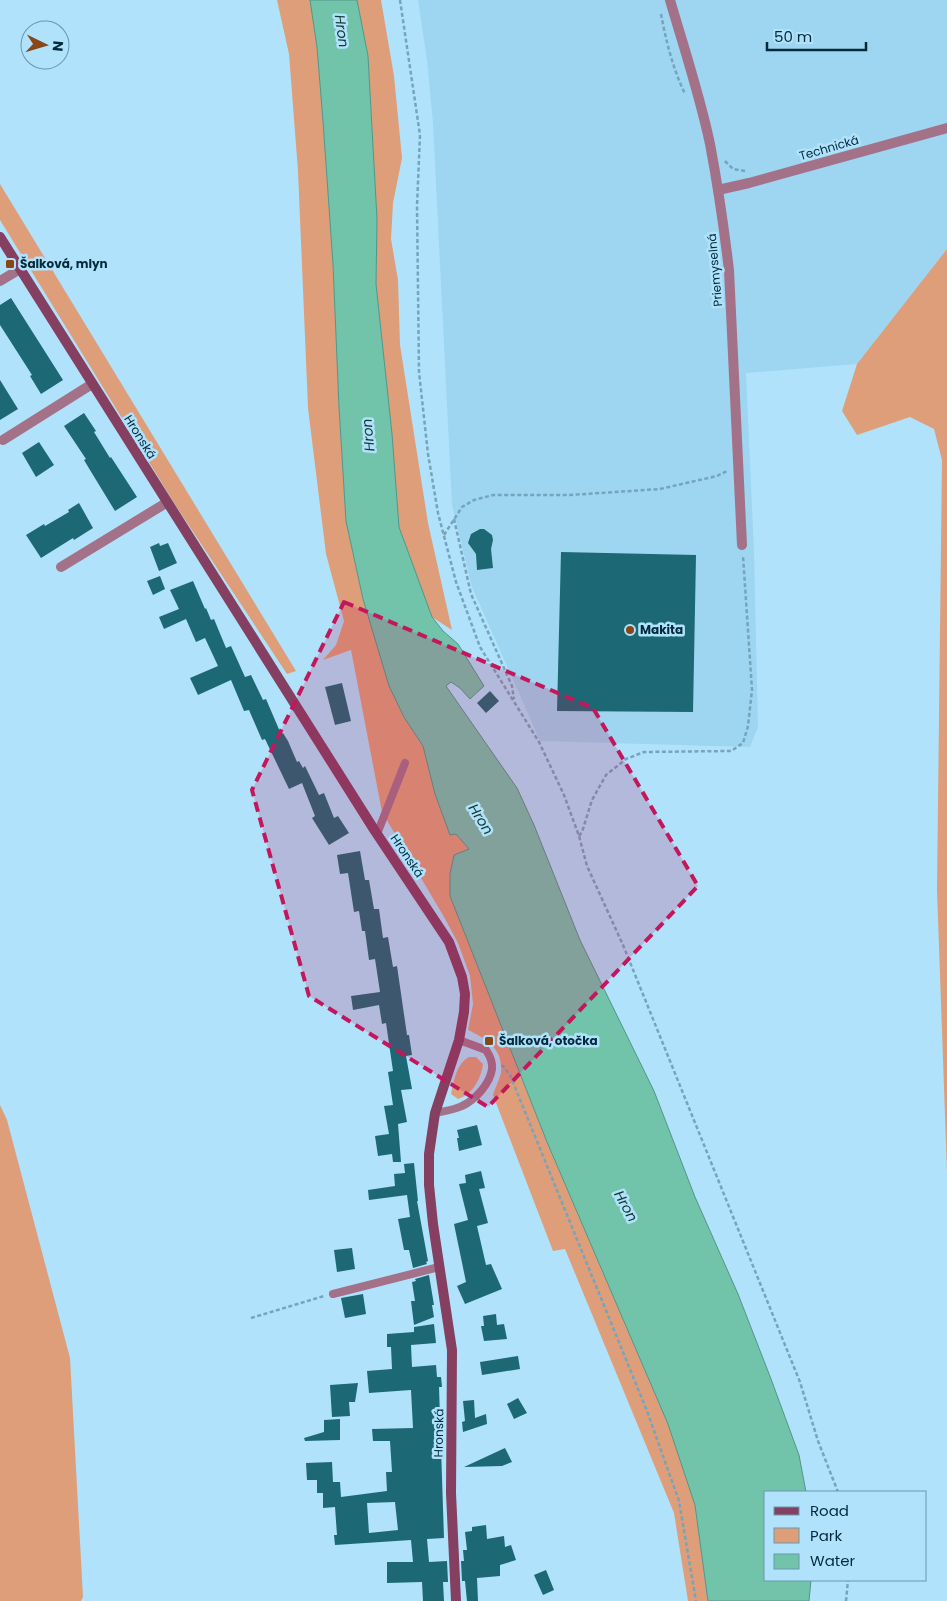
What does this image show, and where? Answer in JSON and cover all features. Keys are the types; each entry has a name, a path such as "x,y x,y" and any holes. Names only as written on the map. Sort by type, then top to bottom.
{"street":[{"name":"Priemyselná","path":"670,0 702,110 718,190 728,270 742,544"},
{"name":"Technická","path":"718,190 947,128"},
{"name":"Hronská","path":"0,237 166,503 377,834 438,924 457,960 465,994 464,1012 459,1040 435,1112 429,1154 429,1185 452,1350 451,1493 456,1601"},
{"path":"0,281 20,270"},
{"path":"3,440 92,384"},
{"path":"61,567 166,503"}],"lane":[{"path":"377,834 405,763"},
{"path":"435,1112 452,1110 463,1106 475,1097 490,1078 491,1059 486,1050 459,1040"},
{"path":"333,1294 439,1267"}],"path":[{"path":"400,0 420,135 416,261 419,372 428,454 438,513 456,582 480,647 539,742 564,795 579,836 587,866 623,945 800,1382 838,1491"},
{"path":"660,10 664,33 679,82 688,101"},
{"path":"724,158 727,165 733,170 746,171"},
{"path":"444,535 462,507 474,500 493,495 570,495 660,488 717,476 728,470 729,477"},
{"path":"454,520 471,594 512,686 514,700"},
{"path":"579,836 592,800 606,775 626,758 644,752 731,751 743,743 748,726 752,690 742,544"},
{"path":"492,1068 503,1066 510,1075 647,1411 679,1501 696,1601"},
{"path":"252,1318 333,1294"},
{"path":"846,1601 848,1581"}],"highlighted area":[{"path":"344,602 593,708 698,886 488,1107 309,996 252,790"}],"shaded area":[{"path":"418,0 947,0 947,249 857,364 746,373 754,553 758,727 750,747 540,741 472,587 452,505 433,123 427,60"}],"green space":[{"path":"277,0 310,0 317,47 333,264 346,521 363,599 389,686 404,717 423,746 435,794 450,835 456,834 469,849 450,874 450,896 547,1142 668,1424 695,1505 708,1601 688,1601 674,1513 565,1249 553,1251 493,1095 501,1072 499,1057 492,1045 468,1030 473,1004 470,976 458,943 382,812 351,650 323,660 336,645 344,621 326,554 308,408 298,171 289,54"},
{"path":"357,0 381,0 394,76 402,158 393,203 391,239 398,280 400,345 428,523 452,630 432,617 399,527 392,434 376,284 377,219 368,56"},
{"path":"0,184 296,671 287,674 176,506 0,220"},
{"path":"947,249 947,1172 937,890 942,460 934,429 910,417 857,435 842,411 857,364"},
{"path":"469,1057 476,1057 483,1064 482,1070 472,1090 458,1099 451,1094 455,1078 458,1068"},
{"path":"0,1105 7,1120 70,1358 83,1597 81,1601 0,1601"}],"water":[{"name":"Hron","path":"310,0 357,0 368,56 377,219 376,284 392,434 399,527 432,617 443,631 458,644 484,686 470,699 460,688 451,682 446,686 517,788 534,825 580,940 654,1091 695,1197 738,1294 799,1455 806,1491 764,1491 764,1581 811,1581 809,1601 708,1601 695,1505 668,1424 547,1142 450,896 450,874 454,855 469,849 456,834 450,835 435,794 423,746 404,717 389,686 363,599 346,521 333,264 317,47"}],"building":[{"path":"11,298 63,380 41,394 30,376 32,375 0,325 0,305"},
{"path":"0,380 18,409 0,420"},
{"path":"84,413 110,458 137,497 115,511 84,460 86,459 64,426"},
{"path":"39,442 54,465 36,477 22,453"},
{"path":"79,503 93,528 41,558 26,535 69,512 68,510"},
{"path":"484,529 492,535 493,568 477,570 476,554 468,543 471,534"},
{"path":"159,543 160,546 168,543 177,563 159,571 150,547"},
{"path":"561,552 696,555 693,712 557,711"},
{"path":"160,576 165,589 153,595 147,581"},
{"path":"193,581 211,620 214,619 226,648 231,646 245,677 251,675 263,700 266,699 281,734 283,733 288,741 297,762 299,761 303,768 305,766 319,795 324,793 334,818 338,816 349,833 329,845 312,818 315,816 302,783 289,789 265,739 262,740 249,710 244,711 231,680 198,695 190,678 218,666 205,638 196,642 186,619 164,629 159,617 179,609 170,590"},
{"path":"342,683 351,721 335,725 325,687"},
{"path":"490,691 499,701 486,713 477,703"},
{"path":"360,851 365,880 369,880 374,909 379,909 383,938 388,937 393,967 397,966 407,1035 409,1035 412,1055 406,1056 412,1089 401,1090 407,1122 398,1124 401,1162 393,1162 392,1154 378,1156 375,1136 389,1134 384,1106 393,1105 388,1072 393,1071 386,1023 382,1024 379,1005 353,1010 351,996 380,992 375,959 369,960 365,931 362,931 359,911 354,912 348,873 340,874 337,855"},
{"path":"477,1125 482,1145 459,1151 457,1130"},
{"path":"414,1163 417,1201 428,1261 426,1262 427,1264 413,1268 409,1250 404,1250 398,1219 410,1217 407,1195 369,1200 368,1190 395,1186 394,1174 405,1173 404,1164"},
{"path":"481,1171 485,1188 479,1189 488,1223 477,1226 486,1265 491,1264 502,1289 465,1304 457,1286 466,1282 454,1224 468,1220 459,1184 466,1183 465,1175"},
{"path":"352,1248 355,1269 337,1272 334,1250"},
{"path":"429,1275 434,1317 414,1325 411,1301 415,1301 412,1282 416,1281 415,1279"},
{"path":"363,1294 366,1314 345,1318 341,1298"},
{"path":"496,1314 497,1325 504,1324 507,1339 484,1341 481,1326 484,1326 483,1316"},
{"path":"434,1324 436,1343 411,1345 412,1367 436,1365 437,1377 441,1377 442,1387 439,1387 444,1538 427,1539 429,1562 447,1561 448,1582 443,1582 444,1601 423,1601 422,1582 387,1583 387,1562 413,1562 411,1540 335,1545 334,1535 337,1535 335,1507 323,1508 323,1493 317,1493 317,1480 307,1480 306,1463 332,1462 333,1482 340,1482 341,1497 387,1491 386,1472 392,1472 390,1441 373,1441 372,1429 413,1428 411,1390 369,1393 367,1371 392,1369 391,1347 387,1347 387,1334 414,1332 414,1327","holes":["395,1502 398,1530 369,1533 367,1503"]},
{"path":"518,1356 520,1369 482,1375 480,1362"},
{"path":"358,1383 355,1402 349,1402 350,1416 332,1417 330,1385"},
{"path":"518,1398 527,1413 514,1419 507,1404"},
{"path":"474,1400 475,1418 486,1414 487,1424 463,1432 462,1422 465,1421 463,1401"},
{"path":"340,1419 340,1440 305,1441 304,1438 324,1432 324,1420"},
{"path":"505,1448 512,1462 502,1466 464,1467"},
{"path":"486,1525 487,1539 504,1536 505,1547 511,1545 516,1560 500,1565 500,1576 477,1578 478,1601 467,1601 465,1581 462,1581 461,1561 464,1561 463,1550 467,1550 465,1532 472,1531 472,1527"},
{"path":"546,1570 554,1590 543,1595 534,1575"}],"place":[{"name":"Šalková, mlyn","path":"10,264"},
{"name":"Makita","path":"630,630"},
{"name":"Šalková, otočka","path":"489,1041"}]}
